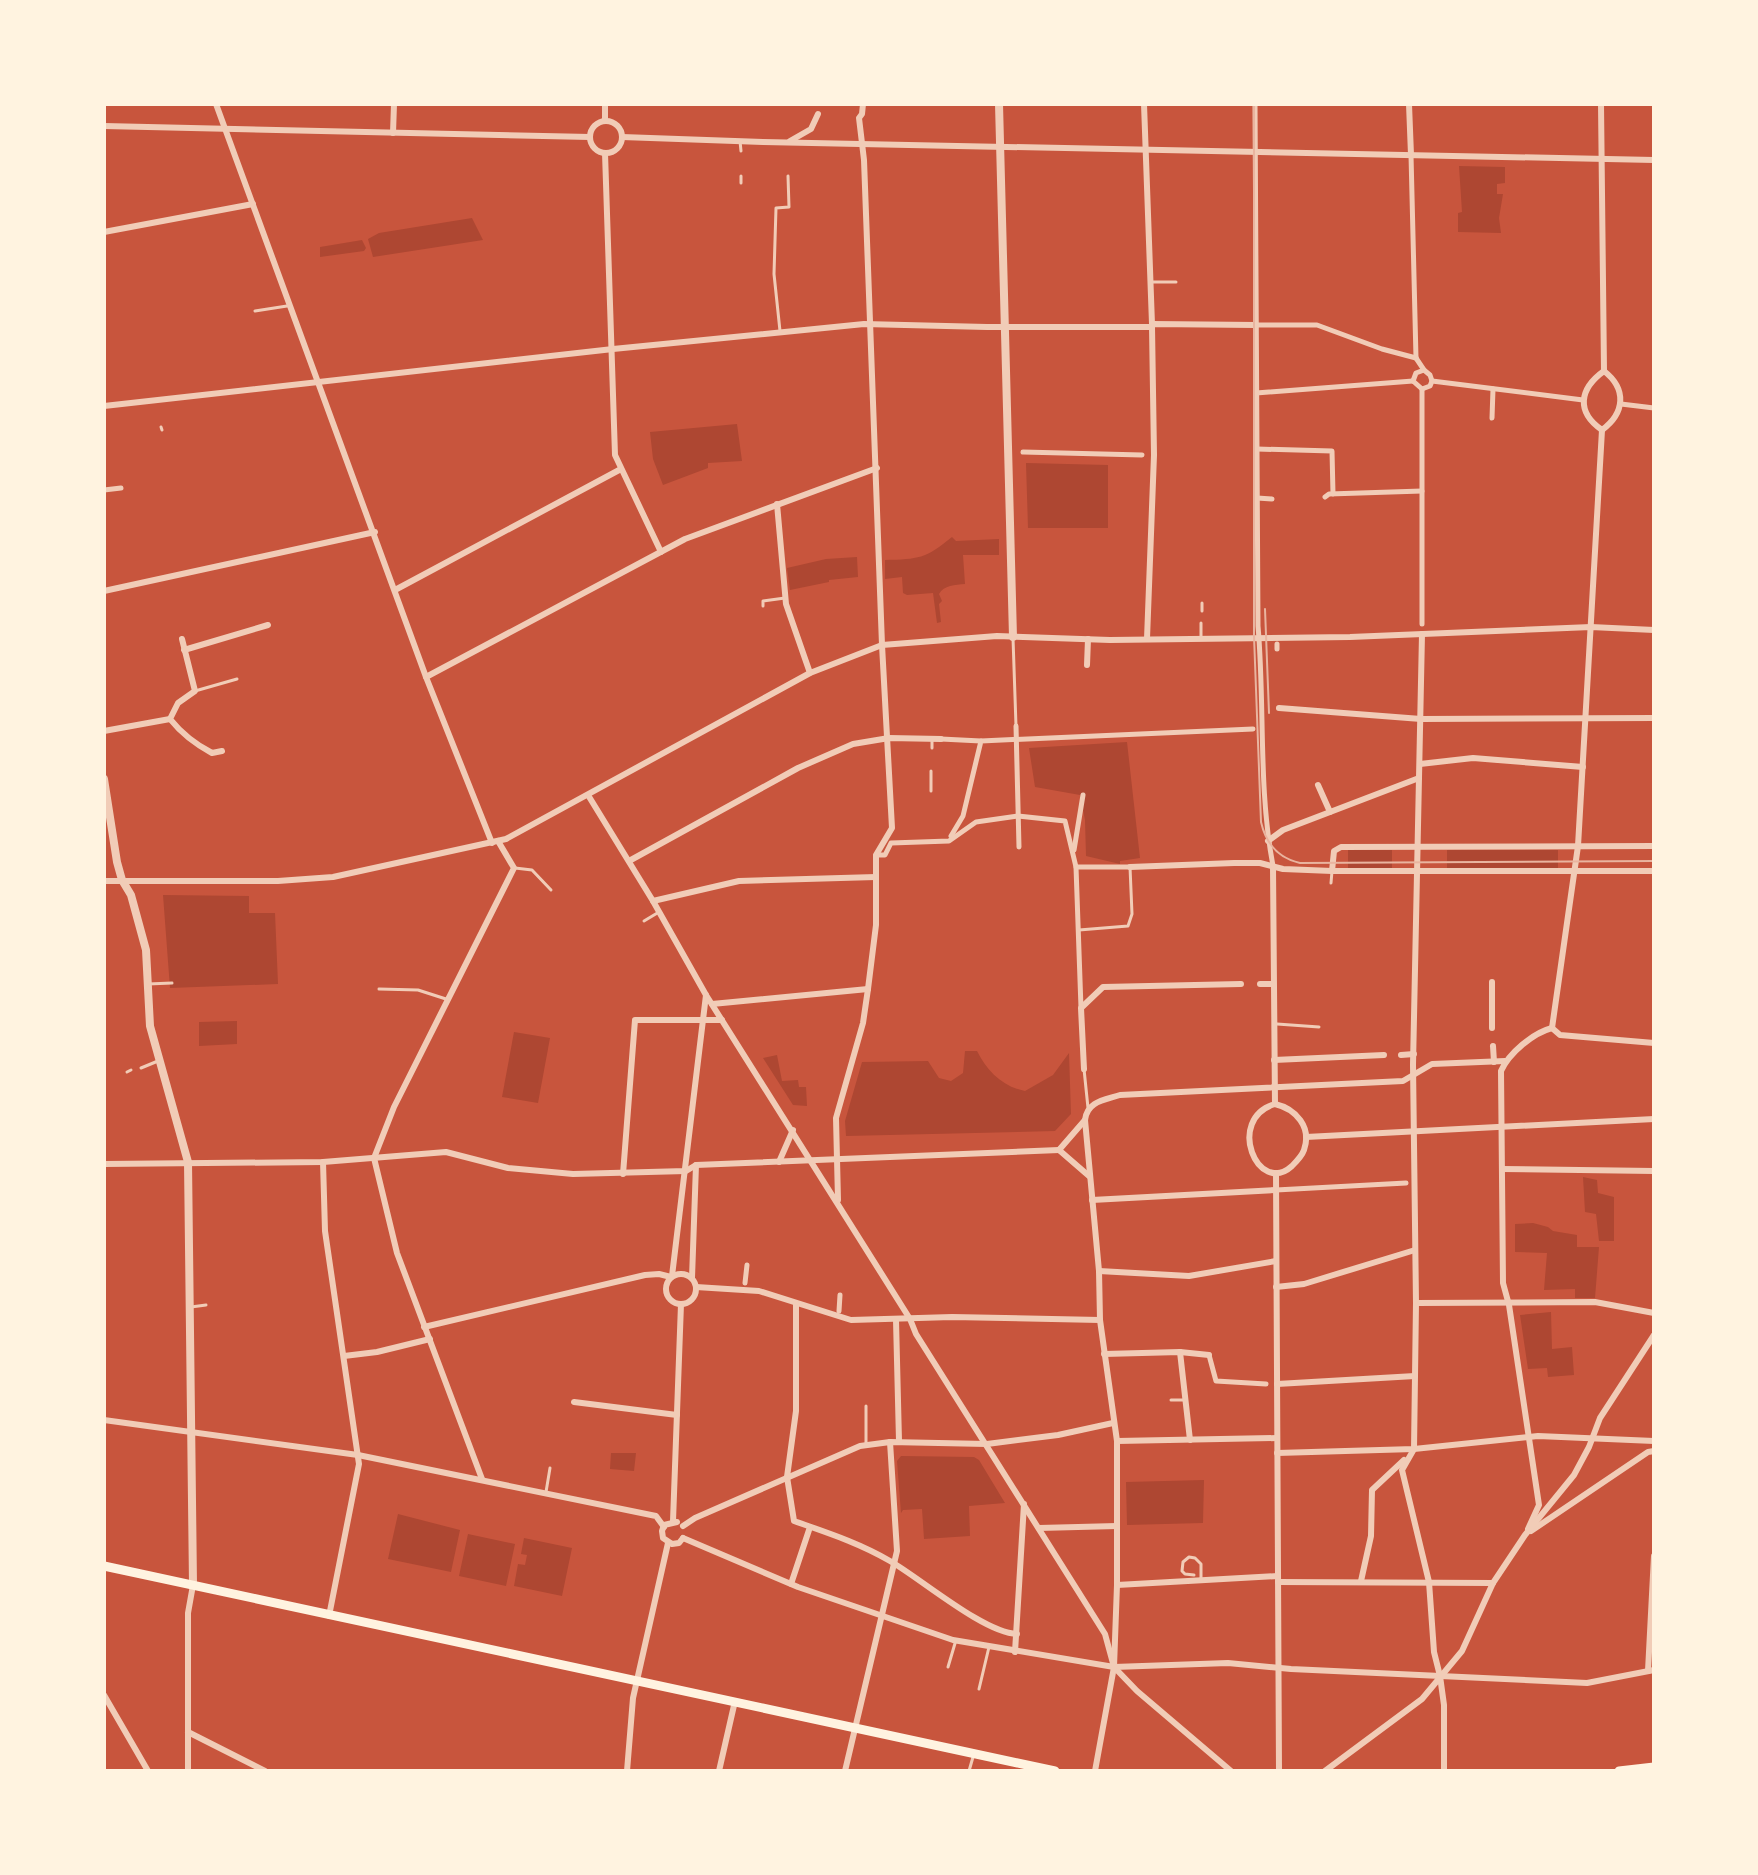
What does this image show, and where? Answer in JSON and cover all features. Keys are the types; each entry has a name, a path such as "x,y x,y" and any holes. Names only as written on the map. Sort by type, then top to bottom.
{"main road":[{"path":"104,1566 1055,1771"},
{"path":"1619,1771 1654,1767"}],"street":[{"path":"216,104 375,532 391,592 495,842 514,868 394,1107 374,1158 397,1253 482,1479"},
{"path":"393,133 394,104"},
{"path":"605,104 605,121"},
{"path":"838,1204 836,1118 863,1023 876,925 876,855 892,828 882,645 872,323 859,118 863,104"},
{"path":"999,104 1013,637"},
{"path":"1144,104 1154,455 1147,639"},
{"path":"1255,104 1259,153 1256,325 1259,636 1264,729 1264,819 1273,868 1275,1104"},
{"path":"1409,104 1416,358 1432,381 1430,386 1422,389"},
{"path":"1552,1028 1579,842 1602,430 1615,419 1621,404 1619,387 1604,371 1601,104"},
{"path":"788,142 807,133 818,114"},
{"path":"605,121 617,126 622,137 615,150 605,153 596,150 590,137 596,124 605,121"},
{"path":"104,126 139,122 225,128 590,137"},
{"path":"622,137 1654,160"},
{"path":"605,153 615,455 661,552"},
{"path":"104,232 253,204"},
{"path":"104,406 162,404 318,382 872,323 1071,329 1152,325 1317,325 1416,358"},
{"path":"1413,381 1416,373 1424,370"},
{"path":"1602,430 1586,415 1583,400 1590,383 1604,371"},
{"path":"1256,393 1413,381 1422,389 1422,624"},
{"path":"1432,381 1583,400"},
{"path":"1492,418 1493,389"},
{"path":"1621,404 1654,408"},
{"path":"1257,449 1332,451 1333,494"},
{"path":"1023,452 1142,455"},
{"path":"426,677 685,539 877,468"},
{"path":"391,592 621,469"},
{"path":"104,490 121,488"},
{"path":"1325,497 1333,494 1422,491"},
{"path":"1257,498 1272,499"},
{"path":"777,504 785,598 810,673"},
{"path":"104,591 375,532"},
{"path":"1150,579 1159,579"},
{"path":"184,650 268,625"},
{"path":"104,881 278,881 357,874 495,842 514,836 810,673 882,645 997,636 1147,639 1422,634 1591,627 1654,630"},
{"path":"1361,1581 1371,1536 1372,1490 1414,1449 1413,1074 1422,634"},
{"path":"170,719 178,703 195,691 182,639"},
{"path":"1087,665 1088,639"},
{"path":"1279,708 1421,719 1654,718"},
{"path":"104,731 170,719"},
{"path":"170,719 181,733 198,745 212,753 222,751"},
{"path":"1016,726 1019,847"},
{"path":"629,861 798,768 853,744 889,738 981,741 1253,729"},
{"path":"949,841 963,816 981,741"},
{"path":"1420,764 1473,758 1583,767"},
{"path":"1268,841 1278,833 1419,778"},
{"path":"104,783 122,880 131,895 146,950 150,1026 188,1162 193,1431 188,1771"},
{"path":"1318,785 1330,812"},
{"path":"588,795 706,995 812,1160 910,1319 916,1334 1105,1634 1114,1667 1231,1771"},
{"path":"1073,855 1083,795"},
{"path":"876,855 885,855 891,843 949,841 976,822 1018,816 1065,821 1076,867 1084,1069"},
{"path":"1332,871 1334,851 1341,847 1579,842 1654,846"},
{"path":"1076,867 1257,863 1273,868 1332,871 1654,871"},
{"path":"653,901 739,881 876,877"},
{"path":"1492,982 1492,1028"},
{"path":"1081,1008 1103,987 1238,984"},
{"path":"1260,984 1273,984"},
{"path":"712,1004 868,989"},
{"path":"696,1165 692,1278 696,1287 692,1299 681,1304 671,1300 666,1291 672,1277 706,995"},
{"path":"623,1174 632,1020 722,1020"},
{"path":"1552,1028 1560,1035 1654,1043"},
{"path":"1525,1535 1539,1505 1509,1305 1503,1283 1501,1071 1505,1061 1540,1031 1552,1028"},
{"path":"1493,1046 1494,1062"},
{"path":"1401,1055 1414,1054"},
{"path":"1274,1060 1384,1055"},
{"path":"1095,1771 1114,1667 1117,1441 1100,1320 1099,1271 1085,1120 1088,1108 1098,1101 1120,1095 1403,1081 1432,1064 1505,1061"},
{"path":"1275,1104 1291,1110 1299,1118 1306,1137 1300,1158 1285,1171 1276,1173 1264,1169 1251,1153 1251,1124 1265,1107 1275,1104"},
{"path":"1306,1137 1654,1119"},
{"path":"1059,1150 1085,1120"},
{"path":"779,1162 793,1130"},
{"path":"104,1164 323,1162 446,1152 508,1168 573,1174 623,1174 686,1171 696,1165 1059,1150 1089,1176"},
{"path":"323,1162 325,1231 359,1474 329,1616"},
{"path":"1502,1169 1654,1171"},
{"path":"1276,1173 1279,1771"},
{"path":"1092,1200 1406,1183"},
{"path":"1276,1287 1304,1284 1415,1250"},
{"path":"1099,1271 1189,1276 1276,1261"},
{"path":"745,1283 747,1265"},
{"path":"424,1327 645,1275 672,1277 682,1274 692,1278"},
{"path":"696,1287 759,1291 839,1319 952,1317 1100,1320"},
{"path":"839,1311 840,1295"},
{"path":"1416,1303 1509,1305 1595,1302 1654,1313"},
{"path":"673,1521 681,1304"},
{"path":"796,1304 796,1411 787,1477 794,1521 856,1542 966,1611 1008,1634 1017,1634"},
{"path":"896,1320 899,1441"},
{"path":"1325,1771 1422,1699 1462,1651 1493,1583 1525,1535 1574,1475 1600,1418 1654,1335"},
{"path":"344,1356 377,1352 430,1339"},
{"path":"1104,1354 1180,1352 1209,1355 1216,1381 1266,1384"},
{"path":"1180,1352 1190,1440"},
{"path":"1277,1384 1415,1376"},
{"path":"574,1402 605,1403 677,1415"},
{"path":"104,1420 358,1455 656,1516 664,1527"},
{"path":"683,1526 787,1477 866,1445 899,1441 987,1444 1058,1435 1113,1423"},
{"path":"1277,1453 1414,1449 1529,1437 1654,1441"},
{"path":"1117,1441 1277,1438"},
{"path":"845,1771 897,1551 890,1442"},
{"path":"1525,1535 1648,1452 1654,1451"},
{"path":"1407,1458 1402,1478 1429,1582 1434,1652 1444,1705 1444,1771"},
{"path":"1015,1652 1024,1504"},
{"path":"673,1521 683,1526"},
{"path":"673,1521 664,1527 662,1535 668,1543 675,1544 683,1538"},
{"path":"683,1526 683,1538"},
{"path":"1039,1528 1117,1526"},
{"path":"791,1584 810,1527"},
{"path":"683,1538 791,1584 883,1617 956,1640 1015,1652 1114,1667 1228,1663 1587,1683 1651,1670 1654,1556"},
{"path":"627,1771 630,1719 668,1543"},
{"path":"1117,1585 1278,1579 1493,1583"},
{"path":"1099,1625 1109,1624 1116,1615"},
{"path":"104,1695 148,1771"},
{"path":"719,1771 735,1701"},
{"path":"188,1732 265,1771"}],"lane":[{"path":"740,141 741,151"},
{"path":"788,142 788,152"},
{"path":"741,176 741,183"},
{"path":"784,334 774,274 776,208 789,207 788,176"},
{"path":"1151,282 1176,282"},
{"path":"255,311 290,305"},
{"path":"763,606 763,601 785,598"},
{"path":"1202,603 1202,611"},
{"path":"1201,623 1201,638"},
{"path":"1013,637 1016,726"},
{"path":"195,691 237,679"},
{"path":"932,739 932,748"},
{"path":"931,771 931,791"},
{"path":"1078,930 1128,926 1132,914 1130,867"},
{"path":"514,868 532,870 551,890"},
{"path":"1331,883 1332,871"},
{"path":"644,921 659,912"},
{"path":"451,978 459,980"},
{"path":"148,984 172,983"},
{"path":"379,989 418,990 449,1000"},
{"path":"1273,1024 1319,1027"},
{"path":"141,1068 158,1061"},
{"path":"1084,1069 1088,1108"},
{"path":"191,1307 206,1305"},
{"path":"1171,1400 1185,1400"},
{"path":"866,1406 866,1445"},
{"path":"546,1492 550,1468"},
{"path":"1194,1575 1182,1571 1183,1562 1189,1557 1201,1564 1201,1581"},
{"path":"948,1667 956,1640"},
{"path":"979,1689 989,1647"},
{"path":"969,1771 974,1753"}],"shaded area":[{"path":"1459,166 1505,167 1505,183 1497,184 1497,194 1503,194 1499,218 1501,233 1458,232 1458,213 1462,212"},
{"path":"472,218 483,240 373,257 368,239 379,233"},
{"path":"362,240 366,248 364,251 320,257 320,247"},
{"path":"737,424 742,461 708,463 708,468 663,485 653,459 650,432"},
{"path":"1026,463 1108,465 1108,528 1028,528"},
{"path":"952,537 956,541 999,539 999,555 963,555 965,584 941,591 941,622 937,623 933,593 903,593 902,577 885,579 885,560 921,556"},
{"path":"857,557 858,577 829,580 790,590 787,568 826,559"},
{"path":"1127,742 1140,858 1120,861 1120,864 1086,856 1085,820 1080,795 1035,787 1029,748"},
{"path":"1348,850 1392,850 1392,868 1348,869"},
{"path":"1447,850 1558,850 1558,868 1447,869"},
{"path":"163,895 249,896 249,913 275,913 278,984 170,988"},
{"path":"237,1021 237,1044 199,1046 199,1022"},
{"path":"514,1032 550,1038 538,1103 502,1097"},
{"path":"965,1051 977,1051 996,1077 1025,1091 1053,1075 1069,1053 1071,1114 1055,1131 846,1136 845,1121 862,1062 928,1061 939,1078 951,1081 963,1073"},
{"path":"777,1055 782,1081 798,1080 799,1087 806,1087 807,1106 793,1105 763,1058"},
{"path":"1583,1177 1597,1180 1598,1193 1614,1197 1614,1241 1599,1241 1596,1214 1585,1212"},
{"path":"1533,1223 1553,1231 1577,1235 1577,1247 1599,1247 1595,1298 1575,1298 1575,1289 1544,1290 1547,1253 1515,1252 1515,1224"},
{"path":"1551,1312 1552,1349 1572,1347 1574,1375 1548,1377 1547,1368 1528,1369 1520,1315"},
{"path":"611,1453 636,1453 634,1471 610,1469"},
{"path":"901,1456 974,1457 979,1460 1005,1503 969,1506 970,1536 924,1539 922,1509 903,1510 901,1513 897,1461"},
{"path":"1204,1480 1203,1523 1127,1525 1126,1482"},
{"path":"398,1514 460,1530 451,1572 388,1559"},
{"path":"468,1534 515,1544 506,1586 459,1576"},
{"path":"524,1538 572,1548 562,1596 514,1586 518,1564 525,1565 527,1555 521,1554"}],"tram line":[{"path":"1254,104 1254,636 1261,822 1266,837 1279,854 1300,863 1654,861"},
{"path":"1265,609 1269,713"}]}
